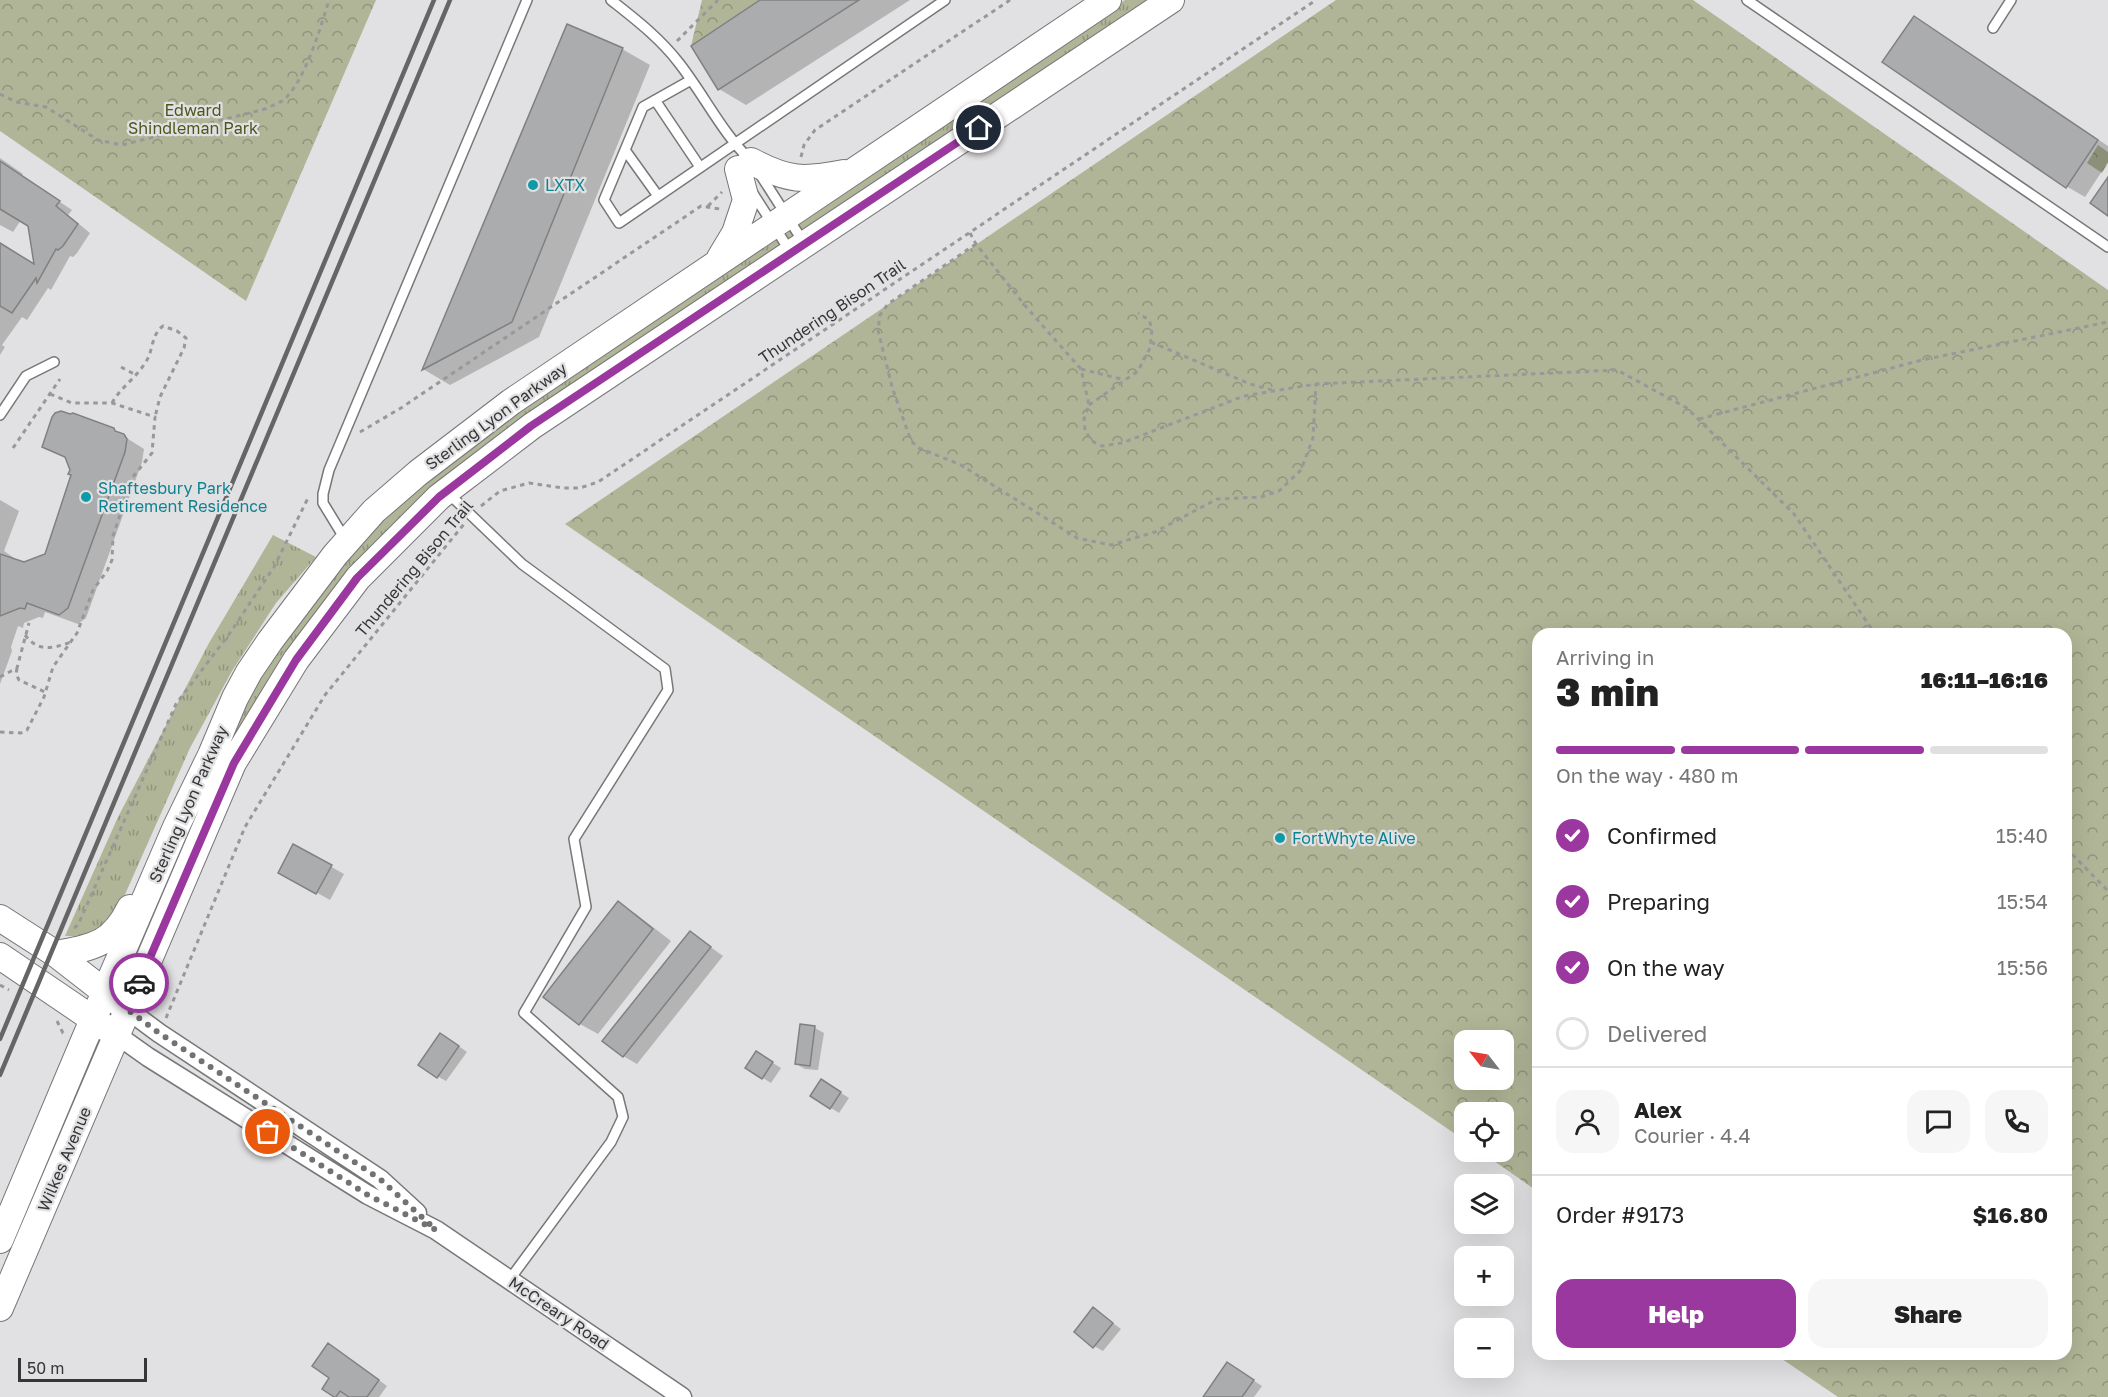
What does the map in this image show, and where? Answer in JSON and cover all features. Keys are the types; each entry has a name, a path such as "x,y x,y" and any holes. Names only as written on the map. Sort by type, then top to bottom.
{"main road":[{"name":"Sterling Lyon Parkway","path":"93,1019 176,827 249,672 270,641 347,542 374,512 418,473 511,402 1108,0"},
{"name":"Sterling Lyon Parkway","path":"128,1010 234,763 296,660 357,578 447,491 531,426 1171,0"},
{"path":"741,158 773,173 794,178 814,179 856,170"},
{"path":"717,264 735,233 746,200 741,158"},
{"path":"50,950 97,945 111,936 124,920 152,865 176,827"},
{"path":"0,918 50,950 128,1010"},
{"path":"0,956 117,1035"},
{"name":"Wilkes Avenue","path":"0,1308 128,1010"},
{"name":"Wilkes Avenue","path":"0,1240 93,1019"}],"street":[{"name":"McCreary Road","path":"128,1010 159,1033 380,1179 436,1230"},
{"name":"McCreary Road","path":"117,1035 148,1057 368,1195 436,1230 682,1397"}],"lane":[{"path":"347,542 323,503 327,478 527,0"},
{"path":"611,0 656,36 691,80 798,249"},
{"path":"691,80 643,107 604,200 619,223 700,166 741,158 945,0"},
{"path":"1747,0 1760,4 2108,247"},
{"path":"1993,28 2011,0"},
{"path":"655,100 700,166"},
{"path":"625,150 658,195"},
{"path":"741,158 798,249"},
{"path":"0,415 26,376 54,362"},
{"path":"447,491 522,564 665,669 668,690 574,839 586,908 524,1013 618,1097 623,1117 611,1142 510,1279"}],"path":[{"path":"0,94 16,102 46,107 98,140 122,145 265,109 283,100 297,82 315,43 329,0"},
{"path":"668,50 718,0"},
{"path":"794,178 804,145 815,130 1010,0"},
{"name":"Thundering Bison Trail","path":"165,1020 245,827 325,695 482,504 500,491 529,483 580,488 598,482 1316,0"},
{"path":"338,449 342,443 401,408 701,206 742,215"},
{"path":"970,233 976,244 1027,308 1081,369 1089,405 1084,419 1085,431 1092,441 1102,446 1122,443 1244,396 1316,384 1617,370 1687,408 1794,514 1871,628"},
{"path":"976,244 888,304 879,315 878,330 892,387 912,441 919,448 961,465 1077,538 1111,545 1155,532 1217,499 1261,497 1279,491 1301,470 1313,438 1316,384"},
{"path":"1089,405 1138,370 1150,348 1152,329 1149,320 1138,314"},
{"path":"1698,419 1922,360 2108,322"},
{"path":"0,732 21,733 27,730 45,692 53,667 77,633 93,590 107,571 112,560 113,536 132,478 152,453 155,417 160,397 184,348 186,338 177,331 163,326 154,336 147,362 134,374 112,403"},
{"path":"1151,342 1250,384 1274,391"},
{"path":"121,367 134,374"},
{"path":"1081,369 1125,380"},
{"path":"13,448 60,379"},
{"path":"50,393 72,403 112,403 155,417"},
{"path":"50,950 60,938 78,926 176,704 205,667 274,567 310,494"},
{"path":"29,622 16,674 19,680 45,692"},
{"path":"25,635 31,643 47,648 58,647 72,641"},
{"path":"0,677 17,668"},
{"path":"2072,854 2108,891"}],"green space":[{"name":"Edward Shindleman Park","path":"0,0 376,0 246,301 0,131"},
{"path":"702,0 760,0 691,46"},
{"path":"1125,0 1147,0 509,429 294,642 262,690 239,733 234,731 244,704 261,673 362,540 420,483 550,387"},
{"name":"FortWhyte Alive","path":"1336,0 1693,0 2108,290 2108,1397 1838,1397 1783,1360 2072,1360 2072,628 1532,628 1532,1188 1495,1162 1514,1162 1514,1102 1454,1102 1454,1133 565,524"},
{"path":"2098,145 2108,152 2108,163 2102,173 2087,163"},
{"path":"273,535 316,557 276,603 232,671 190,748 115,917 92,933 65,936 118,817 209,643"}],"building":[{"path":"760,0 859,0 718,90 691,46"},
{"path":"1914,16 2098,140 2066,188 1882,62"},
{"name":"LXTX","path":"567,24 623,48 512,322 422,370"},
{"path":"0,161 60,201 56,206 78,224 63,246 56,249 37,283 36,278 12,313 0,306 0,243 34,264 28,226 0,209"},
{"path":"2108,177 2108,216 2090,203"},
{"name":"Shaftesbury Park Retirement Residence","path":"61,411 73,413 124,434 127,439 125,452 68,608 59,615 27,603 25,609 20,608 0,616 0,554 24,562 45,554 71,475 68,474 70,470 65,457 42,447 52,417"},
{"path":"293,844 332,865 316,894 278,873"},
{"path":"618,901 653,929 579,1025 543,997"},
{"path":"690,931 711,947 623,1057 602,1041"},
{"path":"800,1024 815,1026 810,1066 795,1064"},
{"path":"440,1033 459,1046 437,1078 418,1065"},
{"path":"756,1051 773,1062 762,1079 745,1068"},
{"path":"821,1079 841,1092 830,1109 810,1096"},
{"path":"1093,1307 1113,1323 1093,1348 1074,1332"},
{"path":"328,1343 379,1380 367,1397 349,1397 340,1391 334,1397 322,1389 329,1378 312,1366"},
{"path":"1227,1362 1254,1380 1242,1397 1203,1397"}],"railway":[{"path":"0,1039 434,0"},
{"path":"0,1075 450,0"}],"way so far":[{"path":"139,983 128,1010 159,1033 380,1179 436,1230 368,1195 268,1132"}],"place":[{"name":"LXTX","path":"533,185"},
{"name":"Shaftesbury Park Retirement Residence","path":"86,497"},
{"name":"FortWhyte Alive","path":"1280,838"}],"route":[{"path":"139,983 234,763 296,660 357,578 439,497 531,426 979,128"}]}
